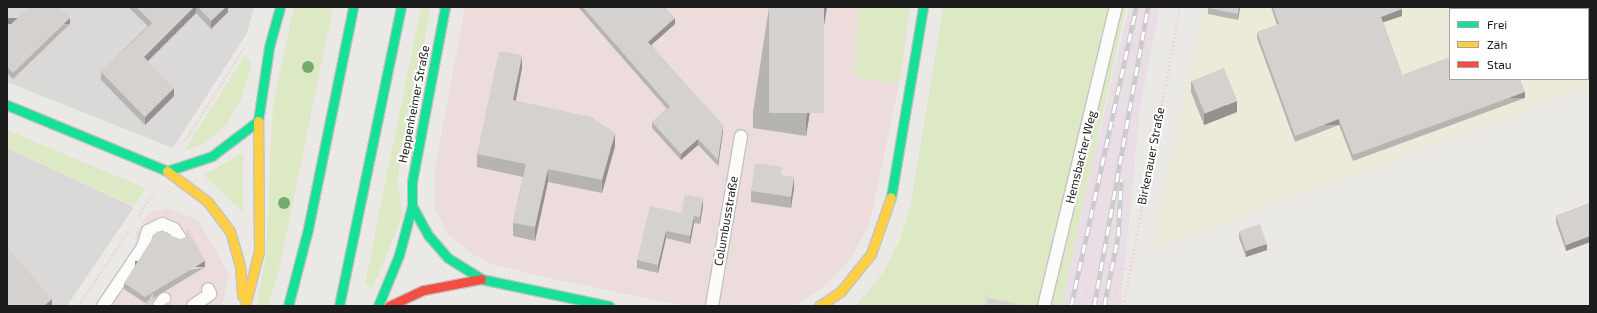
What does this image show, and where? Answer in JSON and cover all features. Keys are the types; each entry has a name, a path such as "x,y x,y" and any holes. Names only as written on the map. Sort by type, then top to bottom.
{"main road":[{"path":"244,306 259,251 261,163 258,122 268,47 280,7"},
{"path":"288,306 310,222 353,7"},
{"path":"338,306 401,7"},
{"name":"Heppenheimer Straße","path":"412,206 412,182 445,7"},
{"path":"819,306 840,291 871,254 893,191 924,7"},
{"path":"7,105 167,171 208,202 230,230 240,266 244,306"},
{"path":"167,171 212,156 258,122"},
{"path":"412,206 428,235 448,258 482,279 609,306"},
{"path":"378,306 399,255 412,206"},
{"path":"389,306 424,290 482,279"}],"lane":[{"name":"Hemsbacher Weg","path":"1044,306 1116,7"},
{"name":"Columbusstraße","path":"712,306 741,136"},
{"path":"103,306 143,247 148,231 162,224 174,229 180,238"},
{"path":"193,306 210,294 208,289"}],"path":[{"name":"Birkenauer Straße","path":"1123,306 1180,7"},
{"path":"183,144 249,40"},
{"path":"78,306 158,186"},
{"path":"1114,306 1121,268 1130,269"},
{"path":"1083,306 1089,276 1119,282"},
{"path":"984,306 987,293"}],"shaded area":[{"path":"7,7 254,7 247,33 173,148 7,82"},
{"path":"465,7 910,7 899,84 870,222 850,260 824,287 793,306 685,306 548,278 492,264 472,254 449,235 435,209 434,173"},
{"path":"1129,7 1160,7 1140,108 1121,306 1059,306"},
{"path":"7,148 134,207 67,306 7,306"},
{"path":"168,208 198,220 229,274 222,306 95,306 135,248 136,232 149,213"}],"green space":[{"path":"294,7 333,7 280,266 268,306 257,306 266,254 273,104"},
{"path":"421,7 431,7 397,180 403,215 373,287 368,287 365,283"},
{"path":"859,7 910,7 899,84 854,76"},
{"path":"943,7 1126,7 1061,306 856,306 883,273 899,242 910,208"},
{"path":"1205,7 1590,7 1590,87 1151,250"},
{"path":"245,55 252,62 241,100 226,125 205,143 184,151"},
{"path":"7,130 146,188 134,206 7,148"},
{"path":"243,153 243,212 204,175"}],"building":[{"path":"29,7 59,7 70,18 13,73 7,67 7,28"},
{"path":"136,7 194,7 144,57 174,88 145,117 101,72 152,23"},
{"path":"198,7 226,7 211,21"},
{"path":"583,7 665,7 675,18 648,42 723,125 718,160 698,139 681,154 652,122 670,107"},
{"path":"769,7 824,7 824,113 769,113"},
{"path":"1208,7 1239,7 1238,14"},
{"path":"1273,7 1401,7 1402,9 1381,17 1402,75 1449,57 1449,80 1520,80 1525,92 1353,155 1339,119 1295,136 1257,32 1279,24"},
{"path":"499,51 522,55 513,100 591,117 615,133 602,180 548,169 535,227 513,223 526,164 477,154"},
{"path":"1224,68 1237,100 1205,114 1192,81"},
{"path":"755,163 782,167 781,175 794,177 791,197 751,191"},
{"path":"685,195 703,198 700,217 694,216 690,236 666,231 658,265 637,260 650,206 681,213"},
{"path":"1590,203 1590,236 1566,245 1556,216"},
{"path":"1260,224 1267,244 1246,251 1239,231"},
{"path":"187,228 205,261 145,297 124,283 157,231 181,239 187,236"},
{"path":"7,247 52,299 44,306 8,306"},
{"path":"153,293 154,306 145,306"},
{"path":"988,298 1018,304 1018,306 986,306"},
{"path":"167,302 172,306 163,306"}],"railway":[{"path":"1071,306 1136,7"},
{"path":"1094,306 1148,7"},
{"path":"1104,306 1118,236 1121,180"}],"traffic: fast":[{"path":"7,105 167,171 212,156 258,121 269,47 280,7"},
{"path":"288,306 308,229 353,7"},
{"path":"339,306 401,7"},
{"path":"445,7 412,182 412,206 428,235 448,258 481,279 609,306"},
{"path":"891,197 923,7"},
{"path":"378,306 399,255 412,206"}],"traffic: slow":[{"path":"245,306 259,251 258,121"},
{"path":"167,171 208,202 230,231 240,266 242,296"},
{"path":"819,306 841,291 871,254 891,197"}],"traffic: jam":[{"path":"389,306 424,290 481,279"}]}
